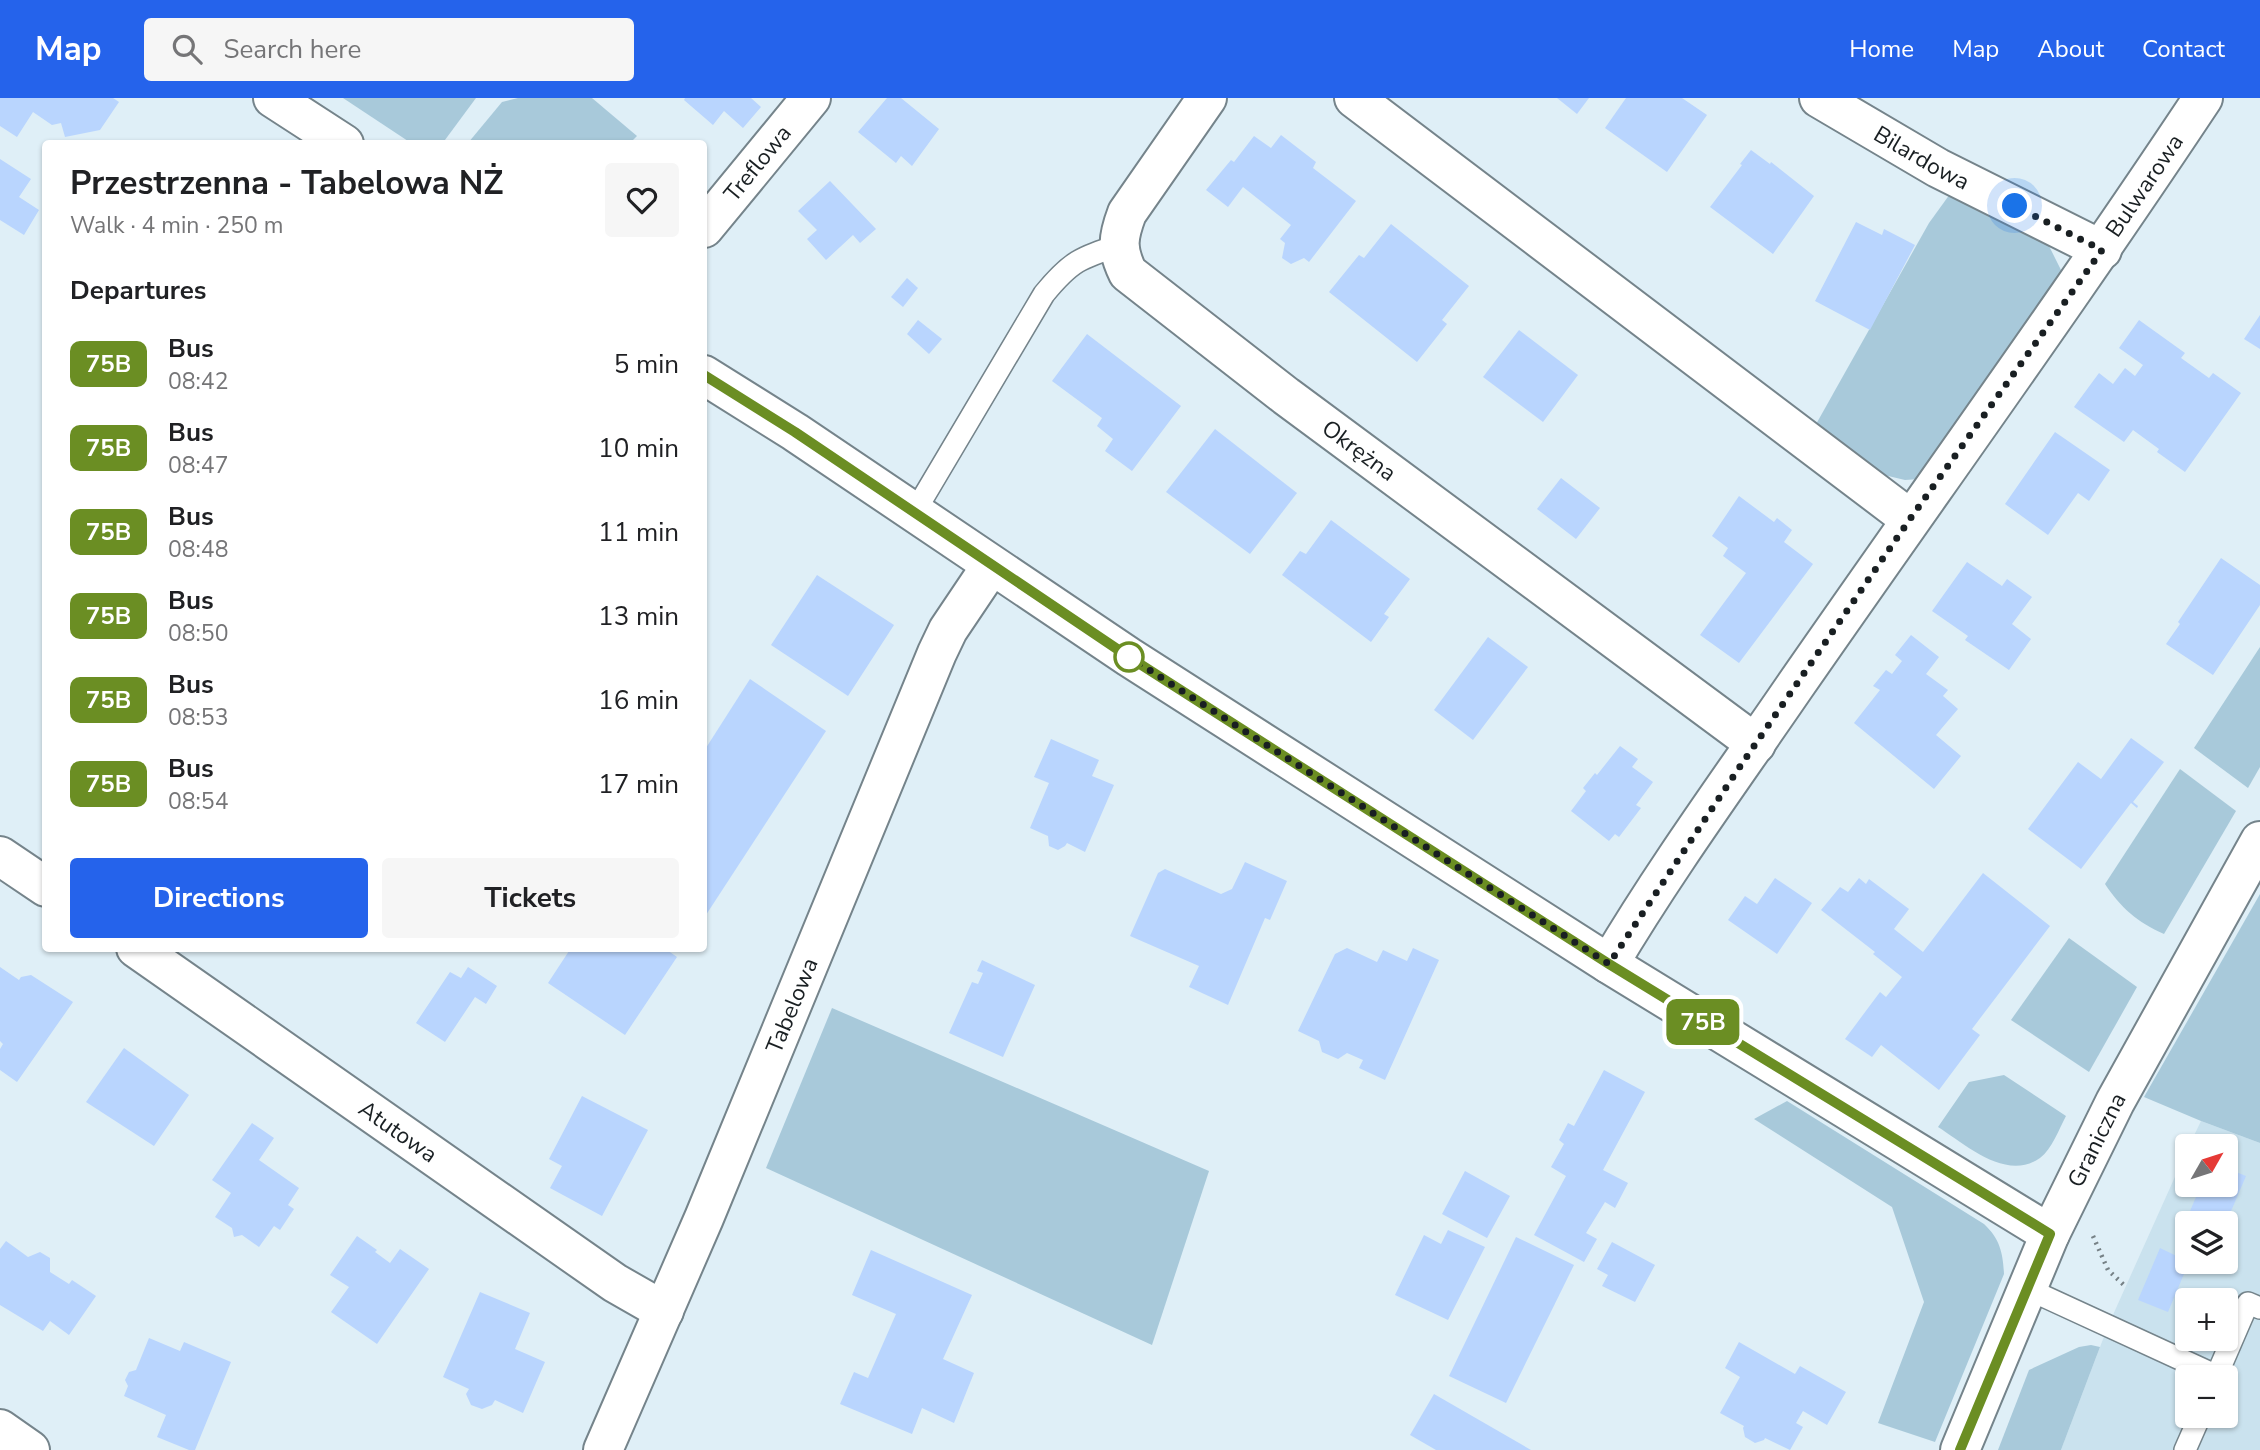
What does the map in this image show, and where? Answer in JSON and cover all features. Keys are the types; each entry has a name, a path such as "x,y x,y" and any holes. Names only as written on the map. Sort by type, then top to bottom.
{"street":[{"path":"273,98 338,140"},
{"name":"Treflowa","path":"707,224 811,98"},
{"path":"1120,245 1119,234 1127,213 1207,98"},
{"path":"1354,98 1910,519"},
{"name":"Bilardowa","path":"1819,98 1938,168 2102,250"},
{"name":"Bulwarowa","path":"1609,964 1910,519 2102,250 2203,98"},
{"name":"Okrężna","path":"1120,245 1122,261 1128,273 1286,396 1756,744"},
{"path":"707,377 795,432 991,566 1609,964 2050,1234"},
{"name":"Tabelowa","path":"603,1450 704,1219 937,653 948,630 991,566"},
{"name":"Graniczna","path":"1960,1450 2050,1234 2115,1102 2260,841"},
{"path":"0,856 42,884"},
{"name":"Atutowa","path":"141,952 615,1283 664,1311"},
{"path":"0,1429 30,1450"}],"lane":[{"path":"914,513 1044,294 1063,271 1085,256 1120,245"},
{"path":"2028,1289 2191,1365"},
{"path":"2222,1365 2248,1303 2260,1308"},
{"path":"2186,1450 2195,1428"}],"path":[{"path":"2091,1231 2108,1270 2126,1287"}],"shaded area":[{"path":"343,98 476,98 445,140 406,140"},
{"path":"518,98 592,98 637,136 633,140 470,140 502,102"},
{"path":"1950,194 2048,244 2062,272 1919,479 1905,480 1884,475 1815,426 1929,223"},
{"path":"2260,647 2260,767 2248,788 2194,748"},
{"path":"2180,769 2236,811 2164,934 2130,914 2105,884"},
{"path":"2260,894 2260,1143 2144,1097"},
{"path":"2069,938 2137,987 2089,1072 2011,1020"},
{"path":"832,1008 1209,1171 1152,1345 766,1168"},
{"path":"2004,1075 2066,1116 2048,1149 2040,1158 2027,1164 2014,1166 1986,1158 1938,1127 1969,1082"},
{"path":"1787,1101 1984,1224 1997,1241 2004,1274 1935,1442 1878,1423 1924,1302 1892,1207 1754,1119"},
{"path":"2201,1121 2236,1134 2195,1134"},
{"path":"2238,1135 2260,1143 2260,1450 2061,1450 2108,1326 2175,1177 2175,1197 2238,1197"},
{"path":"2079,1347 2100,1347 2061,1450 1998,1450 2029,1370"}],"building":[{"path":"0,98 113,98 119,102 100,130 65,137 61,123 52,125 33,112 17,137 0,126"},
{"path":"751,98 761,107 743,128 724,111 713,125 684,100"},
{"path":"887,98 901,98 939,129 912,166 901,156 896,163 858,132"},
{"path":"1557,98 1589,98 1577,114"},
{"path":"1626,98 1682,98 1707,115 1667,172 1605,128"},
{"path":"1281,135 1316,162 1313,168 1356,201 1309,262 1304,258 1291,264 1282,258 1285,243 1280,239 1291,225 1243,187 1228,207 1206,190 1231,160 1234,162 1254,136 1271,148"},
{"path":"1751,150 1770,164 1771,162 1814,196 1773,254 1710,207"},
{"path":"0,159 31,179 19,197 39,210 24,235 0,220"},
{"path":"830,181 876,229 860,243 853,235 826,260 807,239 817,230 798,211"},
{"path":"1856,222 1882,235 1884,229 1915,245 1870,330 1815,301"},
{"path":"1391,224 1469,286 1442,320 1447,324 1417,362 1329,292 1359,255 1364,258"},
{"path":"907,278 918,288 903,307 891,297"},
{"path":"2260,315 2260,349 2244,339"},
{"path":"918,320 942,339 929,354 907,334"},
{"path":"2139,320 2185,353 2181,358 2209,378 2213,373 2241,393 2185,472 2133,430 2124,442 2074,407 2099,373 2113,384 2125,368 2135,376 2143,365 2119,348"},
{"path":"1519,330 1578,375 1543,422 1483,377"},
{"path":"1087,334 1181,406 1132,471 1105,451 1113,439 1097,426 1102,418 1052,381"},
{"path":"1215,429 1297,493 1250,554 1166,492"},
{"path":"2055,432 2110,470 2089,501 2078,493 2048,535 2005,504"},
{"path":"1561,478 1600,508 1576,539 1537,509"},
{"path":"1739,496 1774,522 1777,518 1792,530 1784,542 1813,564 1739,663 1700,635 1746,573 1723,556 1728,548 1712,536"},
{"path":"1331,520 1410,579 1384,614 1389,617 1371,642 1282,575 1300,551 1306,554"},
{"path":"2221,558 2260,585 2260,605 2213,675 2166,644"},
{"path":"1967,562 2002,586 2007,579 2032,597 2012,624 2031,639 2009,670 1965,640 1968,636 1932,611"},
{"path":"817,575 894,625 848,696 771,645"},
{"path":"1911,635 1939,657 1926,674 1948,690 1943,696 1958,709 1936,735 1961,756 1934,789 1854,723 1880,690 1873,686 1886,670 1892,674 1902,661 1895,655"},
{"path":"1488,637 1528,667 1473,740 1434,710"},
{"path":"750,679 826,731 707,913 707,746"},
{"path":"2131,738 2164,762 2133,802 2137,808 2131,803 2081,869 2028,829 2078,762 2101,779"},
{"path":"1051,739 1099,760 1092,776 1114,785 1085,852 1067,843 1058,850 1049,846 1048,836 1030,828 1049,783 1034,777"},
{"path":"1620,746 1638,759 1632,767 1653,782 1636,805 1641,808 1619,837 1615,834 1609,841 1571,811 1586,791 1583,788"},
{"path":"1245,862 1287,881 1270,920 1265,918 1228,1005 1189,987 1199,966 1130,936 1158,873 1165,869 1221,894 1232,889"},
{"path":"1983,873 2050,926 1972,1029 1980,1035 1939,1090 1881,1045 1872,1057 1845,1039 1880,992 1886,997 1902,977 1821,910 1840,887 1848,892 1859,878 1866,884 1869,879 1909,909 1894,929 1923,952"},
{"path":"1775,878 1812,903 1777,954 1728,920 1745,896 1757,904"},
{"path":"1347,948 1377,962 1383,950 1407,961 1413,948 1439,960 1385,1080 1359,1068 1363,1060 1347,1053 1338,1059 1322,1052 1319,1041 1298,1031 1335,954"},
{"path":"568,952 670,952 677,957 625,1035 548,983"},
{"path":"982,960 1035,985 1003,1057 949,1033 972,982 978,984 983,973 977,971"},
{"path":"0,967 19,980 31,975 73,1002 17,1082 0,1070 0,1049 3,1044 0,1041"},
{"path":"468,967 497,986 486,1004 475,997 445,1042 416,1023 450,972 461,978"},
{"path":"124,1048 189,1095 154,1146 86,1102"},
{"path":"1604,1070 1645,1092 1603,1170 1628,1183 1615,1208 1605,1202 1586,1233 1597,1239 1584,1262 1534,1235 1566,1176 1551,1167 1564,1144 1559,1140 1568,1123 1574,1126"},
{"path":"582,1096 648,1130 602,1216 550,1188 562,1166 549,1159"},
{"path":"252,1123 274,1138 259,1160 299,1188 288,1205 294,1209 280,1230 274,1226 259,1247 242,1235 234,1237 232,1228 215,1217 231,1193 212,1180"},
{"path":"1465,1171 1510,1196 1487,1238 1442,1214"},
{"path":"2238,1173 2246,1176 2238,1195"},
{"path":"2196,1197 2237,1197 2231,1211 2190,1211"},
{"path":"1448,1230 1485,1247 1448,1320 1395,1295 1424,1235 1441,1244"},
{"path":"357,1236 390,1263 400,1249 429,1269 377,1344 331,1312 349,1287 330,1275"},
{"path":"1516,1237 1574,1265 1506,1403 1449,1376"},
{"path":"6,1241 28,1257 40,1252 50,1258 50,1272 69,1284 72,1280 96,1296 69,1335 50,1321 43,1331 0,1305 0,1249"},
{"path":"1612,1242 1655,1265 1635,1302 1602,1286 1608,1275 1597,1269"},
{"path":"2160,1248 2175,1255 2175,1274 2184,1274 2178,1288 2175,1288 2168,1312 2138,1300"},
{"path":"871,1250 972,1295 943,1359 974,1373 954,1423 922,1408 912,1434 840,1404 854,1372 868,1378 896,1314 852,1295"},
{"path":"480,1292 530,1313 515,1349 545,1362 523,1413 495,1400 492,1405 482,1409 471,1405 466,1394 469,1389 443,1377"},
{"path":"149,1338 180,1351 184,1342 231,1362 195,1450 157,1437 166,1415 124,1396 128,1386 125,1380 129,1372 136,1370"},
{"path":"1739,1342 1795,1374 1800,1366 1846,1392 1827,1425 1803,1411 1796,1423 1803,1427 1790,1450 1765,1438 1755,1443 1745,1437 1744,1426 1720,1413 1740,1377 1725,1368"},
{"path":"1434,1394 1531,1450 1436,1450 1410,1435"}],"bus line":[{"name":"75B","path":"707,377 795,432 1129,657 1609,964 2050,1234 1960,1450"}],"route":[{"path":"1129,657 1609,964 1741,765 1910,519 2102,250 2015,206"}]}
